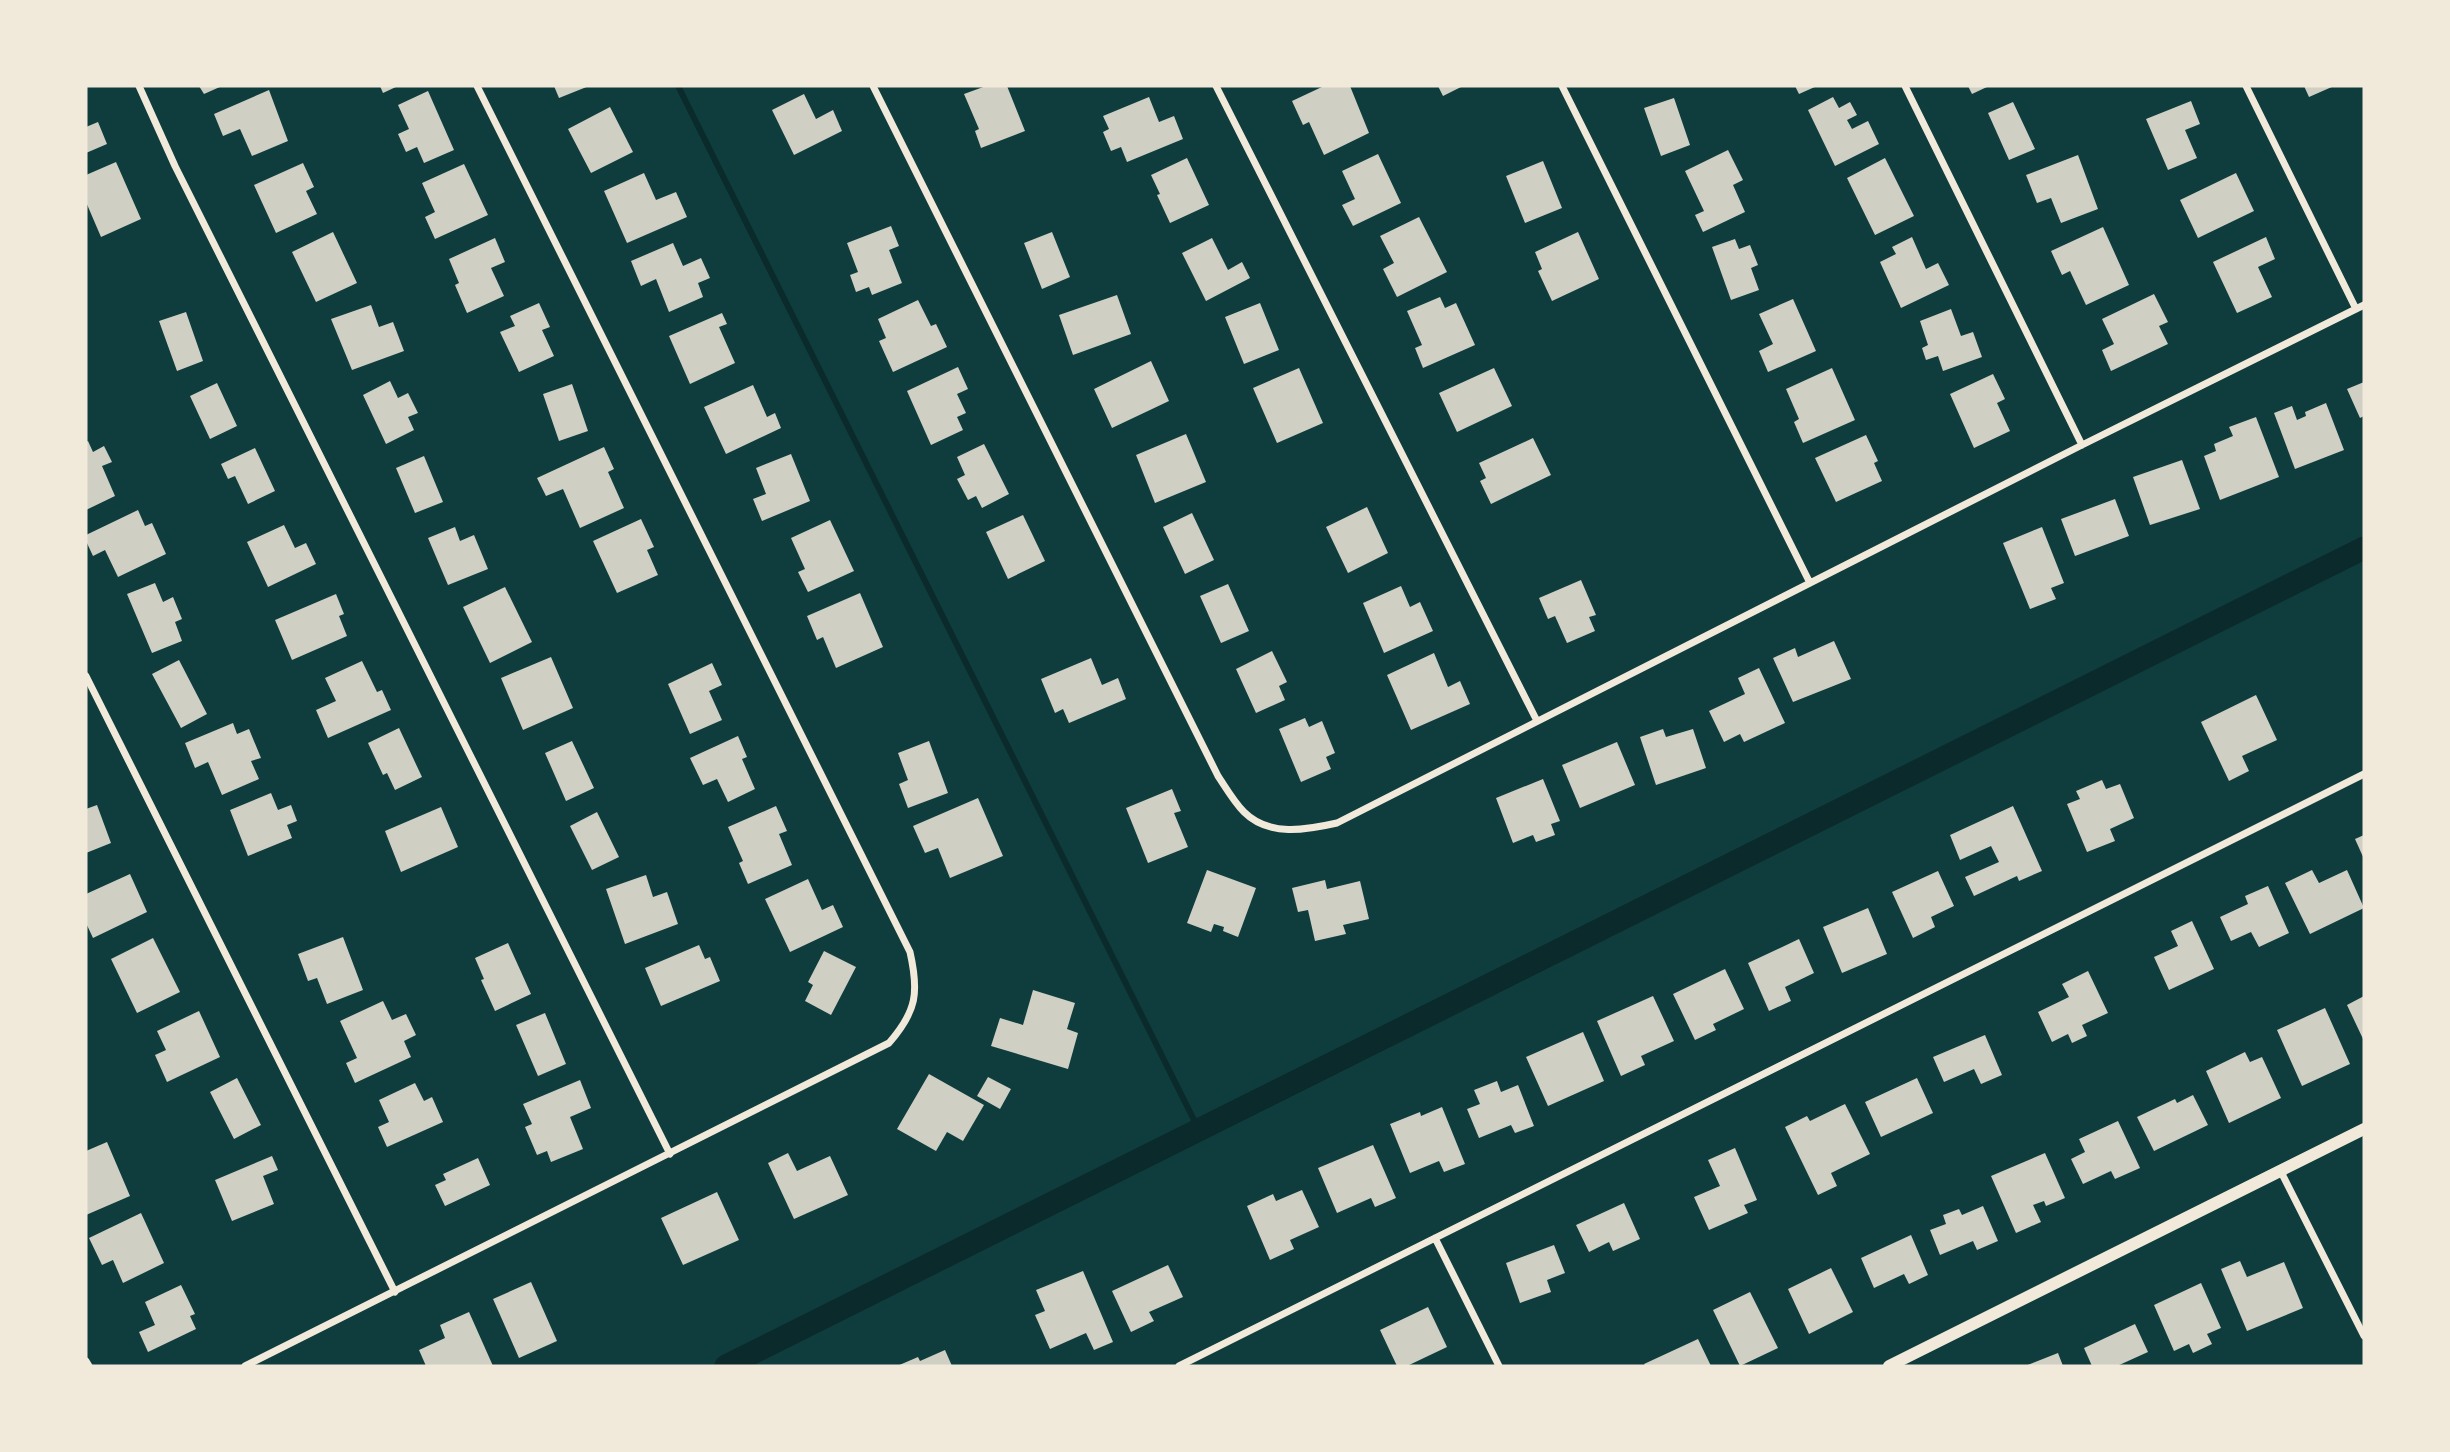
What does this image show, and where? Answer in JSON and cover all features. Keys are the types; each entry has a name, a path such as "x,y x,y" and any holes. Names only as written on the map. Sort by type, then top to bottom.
{"street":[{"path":"139,86 174,166 670,1154"},
{"path":"245,1366 889,1043 905,1025 914,1005 916,979 910,951 477,86"},
{"path":"873,86 1218,776 1245,813 1270,828 1305,831 1337,823 2360,307 2246,86"},
{"path":"1216,86 1536,721"},
{"path":"1562,86 1810,583"},
{"path":"1905,86 2082,445"},
{"path":"86,676 395,1292"},
{"path":"1180,1366 2364,774"},
{"path":"1889,1366 2364,1129"},
{"path":"2280,1170 2364,1336"},
{"path":"1435,1238 1499,1366"},
{"path":"86,1361 89,1366"}],"building":[{"path":"199,86 222,86 204,94"},
{"path":"380,86 398,86 383,93"},
{"path":"554,86 589,86 559,98"},
{"path":"986,86 1007,86 1025,131 981,148 975,131 979,129 964,94"},
{"path":"1324,86 1350,86 1369,133 1324,155 1309,122 1303,125 1292,101"},
{"path":"1438,86 1463,86 1443,96"},
{"path":"1795,86 1817,86 1799,94"},
{"path":"1968,86 1989,86 1972,94"},
{"path":"2304,86 2334,86 2309,97"},
{"path":"269,90 288,141 252,156 240,129 223,136 214,114"},
{"path":"428,91 454,150 424,163 417,147 406,152 398,134 409,129 398,105"},
{"path":"804,94 816,119 833,110 842,131 794,155 772,110"},
{"path":"1149,97 1159,122 1174,116 1183,139 1127,162 1121,147 1111,151 1103,132 1109,129 1103,116"},
{"path":"1833,97 1839,108 1850,102 1857,115 1847,120 1852,129 1868,121 1879,144 1835,166 1808,110"},
{"path":"1674,98 1690,145 1661,156 1644,108"},
{"path":"2191,101 2200,124 2185,130 2197,158 2168,170 2146,119"},
{"path":"2013,102 2035,149 2009,160 1988,113"},
{"path":"610,107 633,152 591,173 568,129"},
{"path":"98,122 107,144 86,153 86,127"},
{"path":"1728,150 1743,180 1733,185 1745,212 1703,232 1695,215 1704,211 1685,171"},
{"path":"1378,154 1401,203 1353,226 1342,205 1355,199 1342,171"},
{"path":"2078,155 2098,209 2061,223 2051,198 2037,203 2026,175"},
{"path":"1187,158 1209,205 1170,223 1151,175"},
{"path":"1885,158 1914,216 1875,235 1847,178"},
{"path":"1543,161 1562,208 1525,223 1506,176"},
{"path":"116,162 141,219 101,237 86,202 86,175"},
{"path":"303,163 314,187 306,191 317,214 276,233 254,185"},
{"path":"464,164 488,215 435,239 425,217 435,212 422,183"},
{"path":"644,173 656,200 676,192 687,217 627,243 604,191"},
{"path":"2236,173 2254,211 2198,238 2180,200"},
{"path":"1419,217 1447,272 1397,297 1383,269 1394,263 1380,236"},
{"path":"891,226 899,246 889,250 902,283 872,295 869,287 856,292 850,275 858,272 847,243"},
{"path":"2103,227 2129,285 2086,305 2070,271 2062,275 2051,251"},
{"path":"333,232 357,283 316,302 292,252"},
{"path":"1052,232 1070,277 1042,289 1024,243"},
{"path":"1578,232 1599,279 1552,301 1538,271 1542,269 1535,252"},
{"path":"1912,237 1926,269 1938,263 1949,285 1901,308 1880,262 1896,254 1892,247"},
{"path":"2266,237 2275,259 2258,267 2272,297 2237,313 2213,262"},
{"path":"495,238 505,262 491,268 504,296 467,313 455,285 459,283 449,259"},
{"path":"1212,238 1228,270 1242,262 1250,278 1206,301 1182,253"},
{"path":"1735,239 1739,249 1750,245 1758,265 1751,268 1759,290 1731,300 1712,247"},
{"path":"673,243 683,266 701,258 710,278 698,283 703,297 669,312 656,279 641,286 631,261"},
{"path":"2154,294 2168,322 2159,326 2168,344 2111,371 2102,350 2114,344 2102,319"},
{"path":"1117,295 1131,334 1073,355 1059,315"},
{"path":"1440,297 1445,308 1456,303 1475,345 1423,368 1415,348 1422,345 1407,311"},
{"path":"1793,299 1816,351 1768,372 1759,351 1773,344 1759,314"},
{"path":"918,300 931,326 936,324 947,347 893,372 879,341 886,338 878,319"},
{"path":"539,303 550,327 542,330 554,356 519,372 500,332 515,326 510,316"},
{"path":"1260,303 1279,350 1244,364 1225,317"},
{"path":"371,305 379,327 393,322 404,351 352,370 331,319"},
{"path":"1951,309 1961,336 1973,332 1982,357 1943,371 1938,356 1926,360 1922,348 1928,345 1920,321"},
{"path":"186,312 203,361 177,371 159,321"},
{"path":"722,313 727,324 719,327 735,363 690,384 669,336"},
{"path":"1151,361 1169,401 1112,428 1094,389"},
{"path":"958,367 968,389 957,394 966,413 957,417 963,430 931,445 907,391"},
{"path":"1299,368 1323,423 1277,443 1253,388"},
{"path":"1494,368 1512,406 1457,432 1439,393"},
{"path":"1832,368 1855,420 1803,443 1794,422 1799,419 1786,389"},
{"path":"1993,374 2005,399 1997,403 2010,431 1974,448 1950,394"},
{"path":"390,381 398,398 408,393 418,413 408,417 414,430 386,444 363,395"},
{"path":"2364,382 2364,416 2360,418 2347,389"},
{"path":"217,383 237,426 210,439 190,396"},
{"path":"572,384 588,431 559,441 543,394"},
{"path":"753,385 767,417 775,413 781,428 726,454 704,407"},
{"path":"2326,403 2344,450 2295,469 2274,413 2292,406 2297,420 2306,416 2305,412"},
{"path":"2256,417 2279,477 2220,500 2204,456 2216,451 2214,444 2233,436 2229,427"},
{"path":"1186,434 1206,482 1155,503 1136,455"},
{"path":"1866,435 1878,461 1874,463 1882,481 1836,502 1815,458"},
{"path":"1533,438 1551,475 1491,504 1480,481 1486,478 1479,463"},
{"path":"88,441 93,452 104,446 112,462 102,466 115,496 86,510 86,442"},
{"path":"984,444 1009,494 982,508 976,496 968,500 957,479 965,475 957,457"},
{"path":"604,447 614,469 608,472 624,508 580,528 563,489 546,496 537,478"},
{"path":"255,448 275,491 248,504 235,476 228,479 221,464"},
{"path":"791,454 810,501 762,521 753,499 766,494 756,468"},
{"path":"424,456 443,502 415,513 396,468"},
{"path":"2182,460 2200,509 2150,525 2133,477"},
{"path":"2115,499 2129,536 2075,556 2061,519"},
{"path":"1367,507 1388,553 1348,573 1326,527"},
{"path":"138,510 145,526 152,523 166,554 118,577 105,550 93,556 86,535"},
{"path":"1192,513 1214,560 1185,574 1163,527"},
{"path":"1023,515 1045,561 1008,579 986,532"},
{"path":"641,519 654,547 647,550 658,575 617,593 593,541"},
{"path":"830,520 854,571 808,592 798,572 805,569 791,538"},
{"path":"284,525 295,548 306,543 316,564 268,587 247,542"},
{"path":"455,527 460,541 474,535 488,569 448,585 428,538"},
{"path":"2042,527 2064,583 2051,588 2056,599 2030,609 2003,543"},
{"path":"1581,580 1596,615 1589,617 1595,631 1567,643 1555,616 1548,619 1539,598"},
{"path":"155,583 163,602 173,597 182,619 175,622 182,641 152,653 127,594"},
{"path":"1228,584 1249,631 1221,643 1200,596"},
{"path":"1401,586 1410,607 1420,602 1433,631 1384,653 1363,603"},
{"path":"505,587 532,642 490,663 463,607"},
{"path":"860,593 883,647 836,668 823,637 817,640 807,616"},
{"path":"336,594 344,614 339,616 347,636 292,660 275,620"},
{"path":"1834,641 1851,679 1793,702 1773,658 1795,648 1798,657"},
{"path":"1272,651 1287,682 1279,686 1285,700 1256,713 1236,669"},
{"path":"1434,653 1448,687 1460,681 1470,704 1411,730 1387,675"},
{"path":"551,657 573,708 523,730 501,678"},
{"path":"1091,658 1102,685 1118,678 1126,699 1069,723 1063,709 1055,713 1041,679"},
{"path":"179,660 207,714 181,728 152,674"},
{"path":"362,661 377,692 382,690 391,710 328,738 316,710 336,701 325,678"},
{"path":"712,663 722,685 709,691 722,720 690,734 668,684"},
{"path":"1759,668 1785,723 1744,742 1740,734 1724,742 1709,711 1745,694 1738,678"},
{"path":"2256,695 2277,740 2242,756 2249,771 2229,781 2201,722"},
{"path":"1305,718 1309,727 1322,721 1335,753 1326,757 1331,769 1301,782 1279,729"},
{"path":"233,723 237,734 249,729 261,758 251,761 259,779 222,795 208,762 195,768 185,743"},
{"path":"399,728 422,777 395,790 387,773 383,775 368,743"},
{"path":"1663,729 1666,737 1693,729 1706,768 1656,785 1640,737"},
{"path":"738,736 747,757 742,759 755,789 728,802 717,779 703,785 690,758"},
{"path":"572,741 594,788 566,801 545,753"},
{"path":"929,741 948,793 908,808 899,784 908,780 898,753"},
{"path":"1617,742 1635,785 1580,808 1562,765"},
{"path":"1543,779 1560,821 1551,824 1555,835 1536,842 1533,835 1513,843 1496,798"},
{"path":"2102,780 2106,789 2120,784 2134,818 2110,829 2115,841 2087,852 2067,804 2080,799 2076,791"},
{"path":"1172,789 1181,811 1174,813 1188,847 1148,863 1126,808"},
{"path":"271,793 278,810 291,805 297,821 287,825 292,838 248,856 230,810"},
{"path":"978,798 1003,856 950,878 938,848 925,853 913,826"},
{"path":"97,805 111,843 86,853 86,809"},
{"path":"776,806 787,831 779,834 792,865 748,884 739,863 743,861 728,827"},
{"path":"2013,806 2042,871 2019,881 2017,876 1974,896 1965,877 1999,862 1991,846 1960,860 1950,835"},
{"path":"441,807 458,847 401,872 385,831"},
{"path":"597,812 619,857 592,870 570,826"},
{"path":"2364,835 2364,859 2355,839"},
{"path":"1207,870 1256,888 1238,937 1223,931 1224,927 1214,924 1211,932 1187,923"},
{"path":"2312,870 2319,883 2347,870 2364,908 2310,934 2285,883"},
{"path":"1938,871 1954,906 1931,917 1935,927 1913,938 1892,892"},
{"path":"130,874 147,912 93,938 86,923 86,894"},
{"path":"646,875 653,897 667,892 678,924 625,944 606,889"},
{"path":"808,879 822,910 833,905 843,927 790,952 765,899"},
{"path":"1325,880 1327,889 1360,881 1369,919 1343,925 1346,934 1315,941 1308,910 1298,912 1292,888"},
{"path":"2268,886 2289,933 2259,947 2251,932 2231,941 2220,917 2248,904 2245,896"},
{"path":"1868,908 1887,954 1842,973 1823,927"},
{"path":"2192,921 2214,969 2169,990 2154,957 2178,946 2171,931"},
{"path":"343,937 363,990 327,1004 317,978 308,981 298,954"},
{"path":"153,938 180,992 137,1013 111,959"},
{"path":"1799,939 1814,973 1785,987 1791,1001 1769,1011 1748,963"},
{"path":"508,943 531,994 495,1011 481,980 484,979 475,958"},
{"path":"699,945 705,959 710,957 720,981 661,1006 645,968"},
{"path":"824,951 856,967 831,1015 805,1001 813,985 808,982"},
{"path":"1725,969 1744,1009 1713,1024 1716,1030 1695,1040 1673,994"},
{"path":"2088,971 2108,1013 2082,1025 2087,1036 2072,1043 2068,1034 2052,1042 2038,1012 2069,997 2062,984"},
{"path":"1033,990 1075,1003 1067,1029 1078,1033 1068,1069 991,1046 1000,1018 1023,1025"},
{"path":"1653,996 1674,1041 1641,1056 1645,1065 1621,1076 1597,1021"},
{"path":"2364,996 2364,1041 2347,1005"},
{"path":"383,1001 392,1020 406,1014 416,1035 404,1041 411,1057 355,1083 346,1063 357,1058 340,1021"},
{"path":"2325,1008 2350,1064 2302,1086 2277,1030"},
{"path":"199,1011 220,1057 167,1082 155,1055 166,1050 157,1031"},
{"path":"545,1013 566,1064 538,1076 516,1025"},
{"path":"1583,1032 1604,1081 1548,1106 1526,1057"},
{"path":"1985,1035 2002,1075 1981,1084 1974,1069 1944,1082 1933,1057"},
{"path":"2245,1052 2250,1062 2262,1057 2281,1098 2229,1123 2206,1071"},
{"path":"929,1074 984,1105 963,1141 947,1132 936,1151 897,1129"},
{"path":"988,1077 1011,1089 1000,1109 977,1096"},
{"path":"237,1078 261,1125 234,1139 210,1092"},
{"path":"1917,1078 1933,1113 1881,1137 1865,1102"},
{"path":"580,1080 591,1108 570,1117 583,1149 551,1162 547,1151 537,1155 525,1127 532,1124 523,1104"},
{"path":"1497,1081 1501,1092 1518,1085 1534,1126 1515,1133 1511,1125 1479,1138 1467,1109 1480,1104 1474,1090"},
{"path":"415,1083 424,1101 432,1097 443,1122 387,1147 378,1127 389,1122 379,1100"},
{"path":"2193,1095 2208,1125 2154,1151 2137,1117 2175,1099 2177,1103"},
{"path":"1845,1104 1870,1154 1831,1173 1837,1186 1818,1195 1785,1127 1807,1116 1810,1121"},
{"path":"1442,1107 1465,1164 1444,1172 1439,1161 1410,1173 1390,1124"},
{"path":"2118,1121 2140,1168 2115,1179 2111,1171 2083,1184 2071,1159 2085,1152 2079,1139"},
{"path":"107,1142 130,1196 86,1215 86,1151"},
{"path":"1373,1145 1396,1198 1375,1207 1371,1198 1337,1213 1318,1168"},
{"path":"1735,1148 1757,1200 1744,1205 1748,1213 1709,1230 1694,1197 1720,1186 1708,1160"},
{"path":"788,1153 797,1171 830,1156 848,1195 794,1219 768,1163"},
{"path":"2045,1153 2065,1198 2046,1206 2044,1201 2033,1205 2041,1222 2016,1233 1991,1176"},
{"path":"272,1156 278,1170 263,1176 274,1204 232,1221 215,1180"},
{"path":"478,1158 490,1185 445,1206 435,1185 446,1180 443,1174"},
{"path":"1302,1190 1319,1227 1290,1240 1294,1249 1270,1260 1247,1206 1273,1194 1276,1201"},
{"path":"717,1192 739,1240 683,1265 661,1218"},
{"path":"1624,1203 1640,1239 1613,1251 1609,1242 1589,1252 1576,1225"},
{"path":"1983,1206 1998,1241 1977,1250 1973,1241 1940,1255 1930,1230 1946,1224 1943,1215 1959,1209 1962,1215"},
{"path":"141,1213 164,1263 123,1283 113,1260 102,1265 89,1238"},
{"path":"1911,1235 1928,1275 1909,1284 1904,1274 1874,1288 1861,1258"},
{"path":"1554,1245 1565,1273 1547,1280 1551,1292 1520,1303 1506,1263"},
{"path":"2240,1261 2247,1277 2284,1262 2303,1308 2247,1331 2221,1269"},
{"path":"1168,1265 1183,1297 1149,1312 1154,1321 1131,1332 1112,1291"},
{"path":"1831,1268 1853,1312 1809,1334 1788,1289"},
{"path":"1083,1271 1113,1342 1094,1350 1086,1333 1050,1349 1035,1315 1045,1311 1036,1290"},
{"path":"531,1282 557,1341 519,1358 493,1299"},
{"path":"2201,1283 2221,1328 2207,1334 2212,1344 2193,1353 2189,1344 2174,1351 2154,1305"},
{"path":"181,1285 195,1314 190,1316 196,1329 148,1352 139,1332 155,1325 145,1302"},
{"path":"1750,1292 1778,1348 1740,1366 1713,1310"},
{"path":"1428,1307 1447,1347 1407,1366 1397,1366 1380,1330"},
{"path":"469,1312 493,1366 426,1366 419,1350 445,1338 440,1325"},
{"path":"2135,1324 2148,1352 2117,1366 2092,1366 2084,1348"},
{"path":"1698,1339 1711,1366 1644,1364"},
{"path":"945,1350 952,1366 897,1366 918,1357 920,1361"},
{"path":"2058,1353 2063,1366 2025,1366"}],"waterway":[{"path":"678,86 1199,1130"},
{"path":"726,1366 2364,548"}]}
